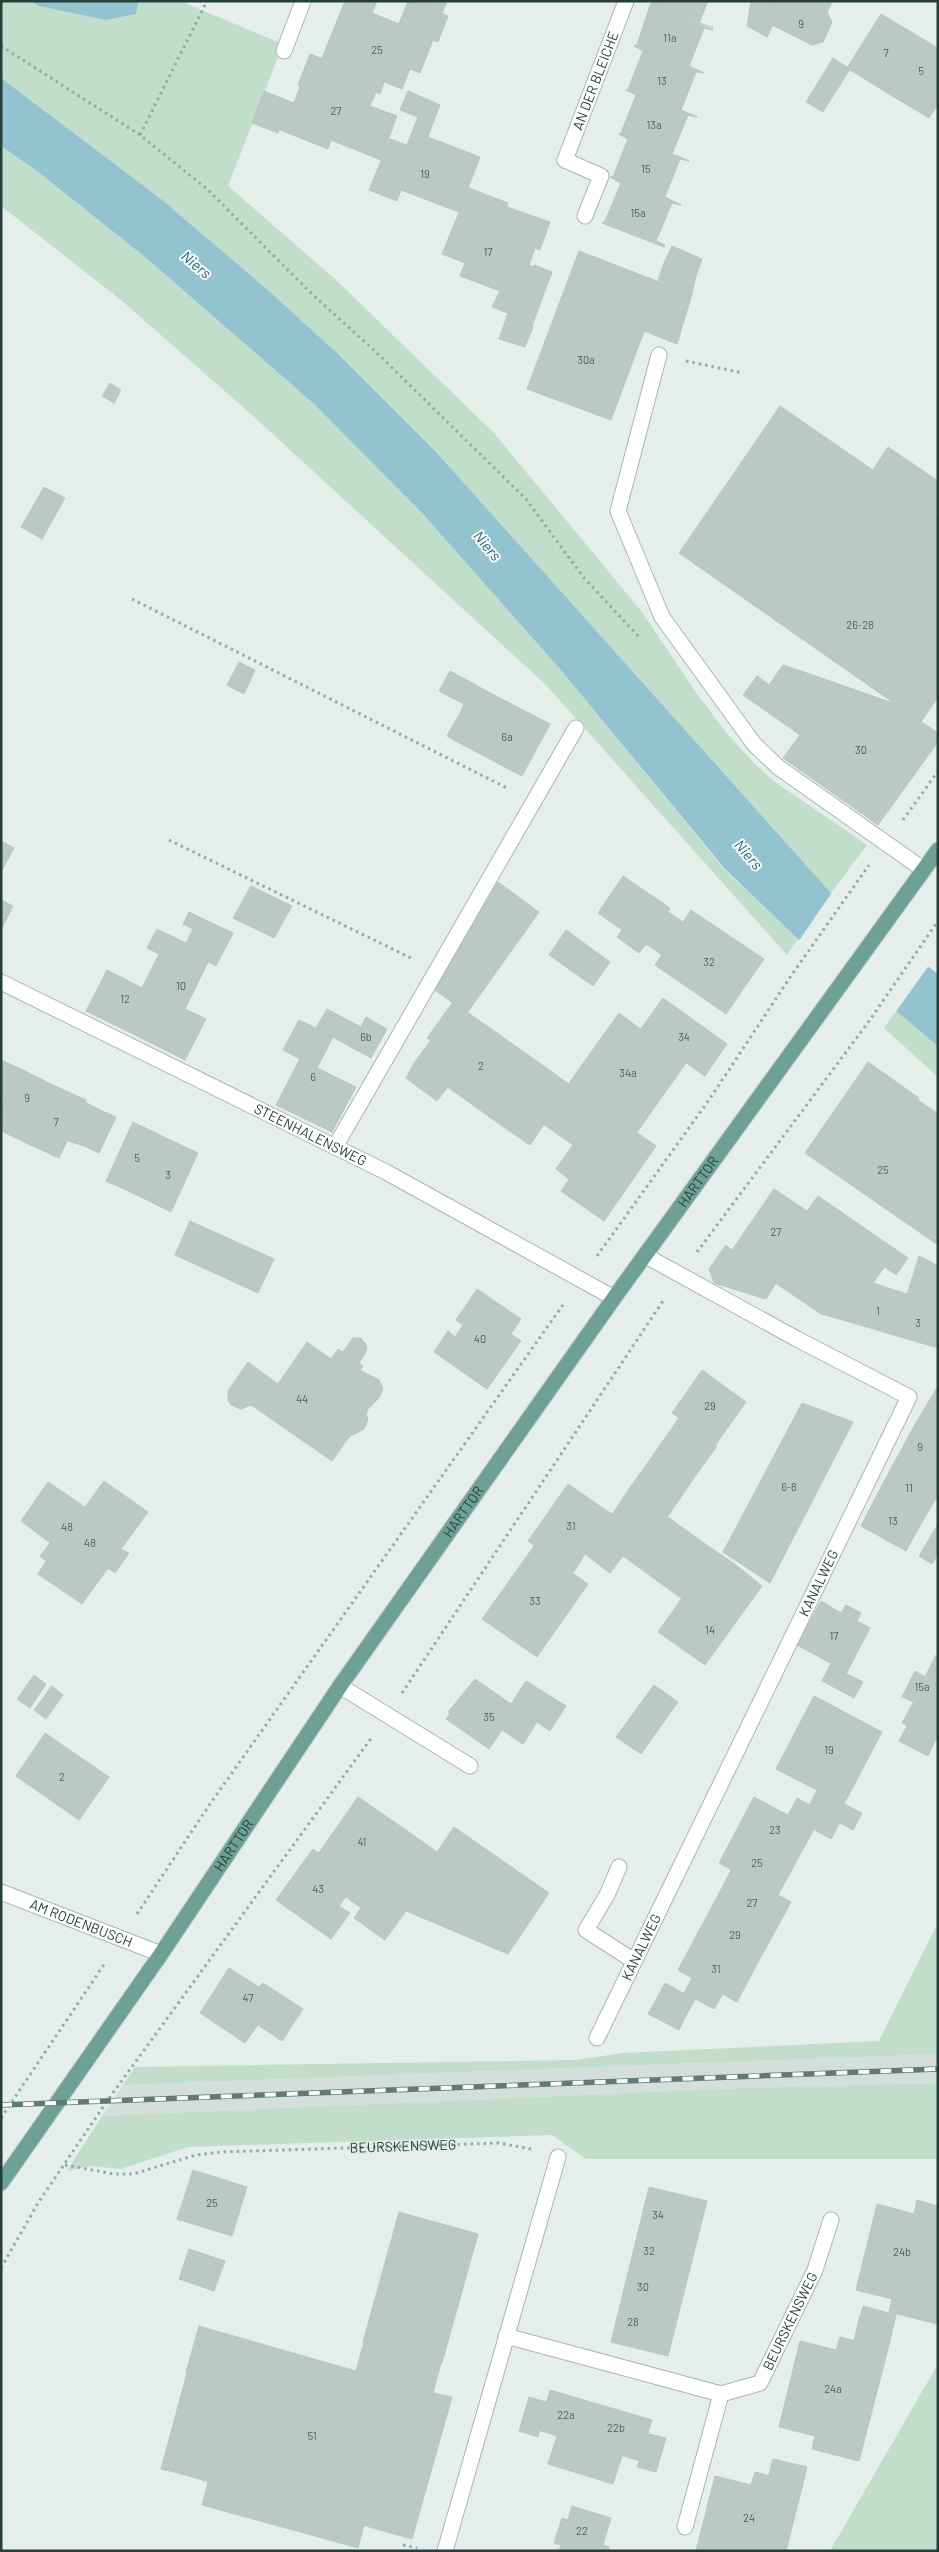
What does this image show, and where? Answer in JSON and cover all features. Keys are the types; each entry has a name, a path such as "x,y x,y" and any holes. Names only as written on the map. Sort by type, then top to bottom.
{"main road":[{"name":"HARTTOR","path":"1,2183 161,1954 340,1686 614,1298 832,1000 938,850"}],"street":[{"path":"284,51 303,1"},
{"name":"AN DER BLEICHE","path":"585,216 602,176 565,160 626,1"},
{"path":"659,355 618,511 662,617 754,744 778,767 924,870"},
{"path":"335,1147 576,728"},
{"name":"STEENHALENSWEG","path":"1,982 386,1172 614,1298"},
{"name":"KANALWEG","path":"597,2038 909,1397 680,1276 646,1256"},
{"path":"340,1686 470,1766"},
{"path":"619,1867 607,1895 586,1930 634,1961"},
{"name":"AM RODENBUSCH","path":"1,1892 161,1954"},
{"path":"445,2551 558,2157"},
{"name":"BEURSKENSWEG","path":"721,2394 760,2383 815,2270 831,2220"},
{"path":"506,2336 721,2394 685,2527"}],"path":[{"path":"140,135 207,1"},
{"path":"1,46 140,135 207,189 313,295 376,352 526,499 584,578 648,646"},
{"path":"711,366 743,373"},
{"path":"132,599 534,802"},
{"path":"887,843 938,771"},
{"path":"169,840 437,970"},
{"path":"1,2118 210,1804 709,1100 793,973 874,860"},
{"path":"1,2268 38,2203 107,2101 387,1715 680,1276 867,1024 938,921"},
{"name":"BEURSKENSWEG","path":"64,2165 114,2174 133,2174 196,2155 221,2152 499,2143 521,2146 558,2157"}],"shaded area":[{"path":"938,2054 938,2083 744,2088 102,2116 123,2085"}],"green space":[{"path":"1,1 31,1 38,6 106,20 136,14 139,1 180,1 283,44 228,186 335,279 494,433 642,612 697,694 729,736 757,766 775,782 867,845 831,893 437,453 338,354 269,291 161,199 1,78"},
{"path":"1,146 37,171 145,257 313,403 422,513 560,669 724,869 798,939 787,955 546,685 252,415 121,300 1,206"},
{"path":"896,1011 938,1046 938,1077 884,1028"},
{"path":"938,1923 938,2054 123,2085 135,2067 576,2060 623,2053 879,2041"},
{"path":"938,2083 938,2159 586,2159 552,2135 188,2147 121,2169 89,2166 67,2171 102,2116 744,2088"},
{"path":"938,2364 938,2551 830,2551"}],"water":[{"path":"31,1 139,1 136,14 106,20 38,6"},
{"name":"Niers","path":"1,78 161,199 269,291 338,354 437,453 831,893 938,974 938,1046 896,1011 798,939 725,869 560,669 422,513 313,403 145,257 37,171 1,146"}],"pier":[{"path":"833,891 930,964 895,1013 798,942"}],"building":[{"path":"345,1 377,1 372,13 399,24 408,1 448,16 438,42 433,40 420,73 410,69 402,89 322,58"},
{"path":"410,1 447,1 442,14"},
{"path":"654,1 708,1 699,23 650,5"},
{"path":"751,1 774,1 764,21 773,25 767,37 747,26"},
{"path":"774,1 833,1 827,12 832,22 823,42 812,45 764,21"},
{"path":"650,5 713,30 704,28 689,66 704,73 634,46 637,45"},
{"path":"881,14 923,39 889,94 847,68"},
{"path":"923,39 938,48 938,104 929,118 889,94"},
{"path":"634,46 704,73 696,72 681,110 697,117 626,90 643,51"},
{"path":"310,54 384,82 380,94 376,92 370,106 397,116 381,160 331,140 328,149 280,130 291,102 294,103 300,86 298,85"},
{"path":"833,58 850,69 823,112 806,102"},
{"path":"626,90 697,117 688,115 672,154 689,161 619,134 636,95"},
{"path":"264,91 291,102 278,133 252,123"},
{"path":"408,91 440,105 433,123 400,110"},
{"path":"418,117 433,123 428,137 480,157 459,212 401,190 397,201 369,190 390,139 407,145"},
{"path":"619,134 689,161 680,159 665,197 681,205 610,177 613,177 628,139"},
{"path":"610,177 681,205 672,203 656,241 665,245 664,247 602,223 605,221 621,183"},
{"path":"469,188 508,203 507,207 550,222 540,250 535,248 529,265 533,267 515,316 492,307 500,291 460,276 465,263 442,254"},
{"path":"672,246 702,259 696,276 664,263"},
{"path":"579,251 662,283 611,420 527,389"},
{"path":"664,263 696,276 692,294 658,280"},
{"path":"534,265 552,272 532,326 513,319"},
{"path":"662,283 692,294 677,344 644,331"},
{"path":"508,313 515,316 513,319 533,327 525,347 499,339"},
{"path":"110,383 121,390 114,403 102,396"},
{"path":"780,406 938,515 938,697 921,722 679,553"},
{"path":"888,447 938,481 938,509 935,513 873,470"},
{"path":"44,487 65,498 42,539 21,527"},
{"path":"239,662 255,670 244,694 227,685"},
{"path":"783,665 804,672 773,716 743,695 757,676 769,685"},
{"path":"450,671 474,684 464,704 439,691"},
{"path":"804,672 893,703 938,733 938,742 878,825 783,758 800,735 773,716"},
{"path":"474,684 492,694 482,714 464,704"},
{"path":"492,694 550,724 522,776 465,746 475,727 458,718 464,704 482,714"},
{"path":"457,718 475,727 465,746 447,736"},
{"path":"1,841 14,848 1,872"},
{"path":"623,876 670,908 668,912 683,922 662,955 646,944 639,953 617,937 622,930 598,913"},
{"path":"498,882 539,912 522,936 481,911"},
{"path":"251,886 292,906 274,938 233,918"},
{"path":"1,900 13,906 1,930"},
{"path":"691,910 764,959 726,1014 655,965"},
{"path":"481,911 522,936 467,1013 435,990"},
{"path":"189,912 199,917 193,929 183,924"},
{"path":"199,917 233,933 216,966 183,949"},
{"path":"157,929 186,943 176,962 147,948"},
{"path":"566,930 610,962 593,986 549,955"},
{"path":"183,949 208,962 185,1009 206,1019 185,1060 139,1037"},
{"path":"159,954 176,962 139,1037 86,1011 107,970 142,988"},
{"path":"663,998 727,1044 705,1076 640,1030"},
{"path":"453,1002 548,1069 505,1128 414,1063 431,1040 427,1038"},
{"path":"327,1009 361,1027 366,1017 387,1029 371,1058 316,1028"},
{"path":"619,1013 686,1063 637,1132 569,1083"},
{"path":"299,1020 316,1028 300,1059 283,1050"},
{"path":"316,1028 333,1037 317,1068 356,1087 332,1132 276,1105"},
{"path":"1,1060 21,1069 1,1111"},
{"path":"868,1062 919,1098 918,1100 938,1114 938,1245 805,1153"},
{"path":"414,1063 448,1087 437,1101 406,1078"},
{"path":"21,1069 53,1085 26,1143 1,1131 1,1111"},
{"path":"548,1069 570,1085 530,1145 505,1128"},
{"path":"53,1085 86,1100 59,1158 26,1143"},
{"path":"570,1085 614,1116 595,1144 589,1140 582,1151 543,1124"},
{"path":"85,1102 100,1110 84,1146 68,1141"},
{"path":"100,1110 116,1117 99,1153 84,1146"},
{"path":"614,1116 656,1146 604,1221 561,1191"},
{"path":"133,1122 166,1138 139,1196 106,1181"},
{"path":"166,1138 198,1153 171,1212 139,1196"},
{"path":"589,1140 595,1144 570,1180 556,1169 573,1145 582,1151"},
{"path":"774,1189 807,1211 818,1196 908,1258 896,1275 817,1219 774,1282 776,1283 766,1299 714,1283 709,1269 726,1245 732,1250"},
{"path":"817,1219 885,1266 846,1321 821,1314 774,1282"},
{"path":"190,1221 274,1259 258,1293 175,1255"},
{"path":"919,1256 931,1262 914,1303 905,1301"},
{"path":"931,1262 938,1266 938,1311 914,1303"},
{"path":"873,1283 907,1294 894,1335 846,1321"},
{"path":"477,1289 521,1319 511,1334 521,1341 487,1389 434,1352 448,1331 455,1337 463,1325 456,1320"},
{"path":"905,1301 938,1311 938,1348 894,1335"},
{"path":"353,1338 361,1338 367,1346 366,1352 359,1363 363,1366 360,1370 379,1380 383,1389 379,1398 368,1409 366,1414 368,1419 364,1429 349,1437 332,1461 251,1405 241,1409 231,1405 228,1401 228,1391 248,1362 278,1384 307,1342 331,1359 338,1349 343,1352"},
{"path":"702,1370 746,1402 716,1444 672,1413"},
{"path":"938,1386 938,1432 917,1421"},
{"path":"802,1403 853,1422 770,1583 723,1552"},
{"path":"679,1418 717,1446 696,1475 658,1448"},
{"path":"917,1421 938,1432 938,1485 895,1461"},
{"path":"658,1448 696,1475 668,1516 629,1489"},
{"path":"895,1461 938,1485 938,1495 925,1517 879,1491"},
{"path":"104,1481 148,1512 121,1549 129,1553 115,1573 108,1568 82,1604 38,1574 46,1561 40,1556 50,1543 21,1521 48,1482 85,1507"},
{"path":"568,1484 613,1515 597,1537 623,1556 610,1573 585,1554 573,1573 528,1541"},
{"path":"629,1489 708,1546 674,1593 597,1537"},
{"path":"879,1491 925,1517 906,1551 861,1526"},
{"path":"938,1524 938,1554 932,1564 919,1556"},
{"path":"534,1546 588,1584 537,1657 482,1619"},
{"path":"708,1546 736,1565 702,1613 674,1593"},
{"path":"736,1565 762,1586 705,1665 678,1646"},
{"path":"682,1598 702,1613 678,1646 658,1632"},
{"path":"821,1601 841,1613 846,1605 861,1613 857,1621 870,1628 846,1674 797,1645"},
{"path":"936,1655 938,1656 938,1713 902,1697 915,1671 925,1677"},
{"path":"830,1665 863,1682 854,1698 822,1681"},
{"path":"34,1675 46,1684 30,1708 17,1699"},
{"path":"475,1679 537,1722 523,1744 502,1730 489,1749 446,1719 450,1714 448,1712"},
{"path":"526,1681 566,1706 550,1731 511,1704"},
{"path":"654,1685 678,1702 641,1754 616,1737"},
{"path":"52,1686 63,1695 46,1719 34,1710"},
{"path":"814,1696 882,1732 844,1804 776,1769"},
{"path":"913,1703 938,1713 938,1742 902,1723"},
{"path":"907,1726 935,1741 928,1756 899,1741"},
{"path":"45,1733 109,1777 79,1820 16,1776"},
{"path":"817,1790 862,1813 853,1830 809,1806"},
{"path":"358,1797 406,1830 366,1887 318,1854"},
{"path":"754,1797 814,1829 796,1862 736,1831"},
{"path":"797,1798 840,1822 831,1839 788,1815"},
{"path":"454,1827 549,1893 508,1954 399,1908"},
{"path":"406,1830 437,1852 399,1908 389,1904 366,1887"},
{"path":"736,1831 796,1862 778,1895 719,1863"},
{"path":"313,1849 357,1882 339,1906 350,1913 331,1939 276,1900"},
{"path":"731,1870 791,1902 773,1935 714,1903"},
{"path":"357,1882 372,1892 361,1908 346,1897"},
{"path":"372,1892 389,1904 406,1911 385,1940 354,1918"},
{"path":"714,1903 773,1935 755,1968 696,1936"},
{"path":"696,1936 755,1968 737,2002 678,1970"},
{"path":"229,1968 259,1987 263,1983 303,2009 282,2041 258,2025 245,2043 200,2013"},
{"path":"692,1978 723,1994 714,2009 684,1993"},
{"path":"665,1983 695,2000 687,2014 657,1998"},
{"path":"657,1998 687,2014 679,2030 648,2014"},
{"path":"193,2170 247,2187 232,2236 177,2219"},
{"path":"649,2187 707,2201 668,2356 611,2342"},
{"path":"917,2200 938,2206 937,2324 889,2312 892,2299 856,2290 877,2204 914,2214"},
{"path":"399,2212 478,2234 442,2363 363,2342"},
{"path":"189,2249 225,2261 214,2291 179,2279"},
{"path":"863,2306 896,2315 892,2332 858,2323"},
{"path":"858,2323 892,2332 888,2349 854,2341"},
{"path":"199,2326 356,2371 364,2342 441,2363 433,2393 452,2397 412,2539 174,2472 200,2376 186,2372"},
{"path":"840,2337 888,2349 859,2461 812,2449 815,2436 779,2427 800,2341 836,2350"},
{"path":"187,2373 200,2376 174,2472 161,2469"},
{"path":"550,2390 652,2420 640,2461 538,2430"},
{"path":"529,2397 546,2402 538,2437 519,2431"},
{"path":"649,2434 666,2438 656,2472 637,2467"},
{"path":"557,2436 622,2456 613,2484 548,2464"},
{"path":"773,2459 807,2467 803,2484 769,2475"},
{"path":"755,2472 803,2484 786,2551 696,2551 715,2476 751,2485"},
{"path":"208,2482 364,2525 358,2548 202,2505"},
{"path":"572,2506 611,2518 603,2545 609,2547 608,2551 559,2551 561,2545 554,2543 562,2518 568,2520"}],"railway":[{"path":"1,2105 938,2069"}]}
